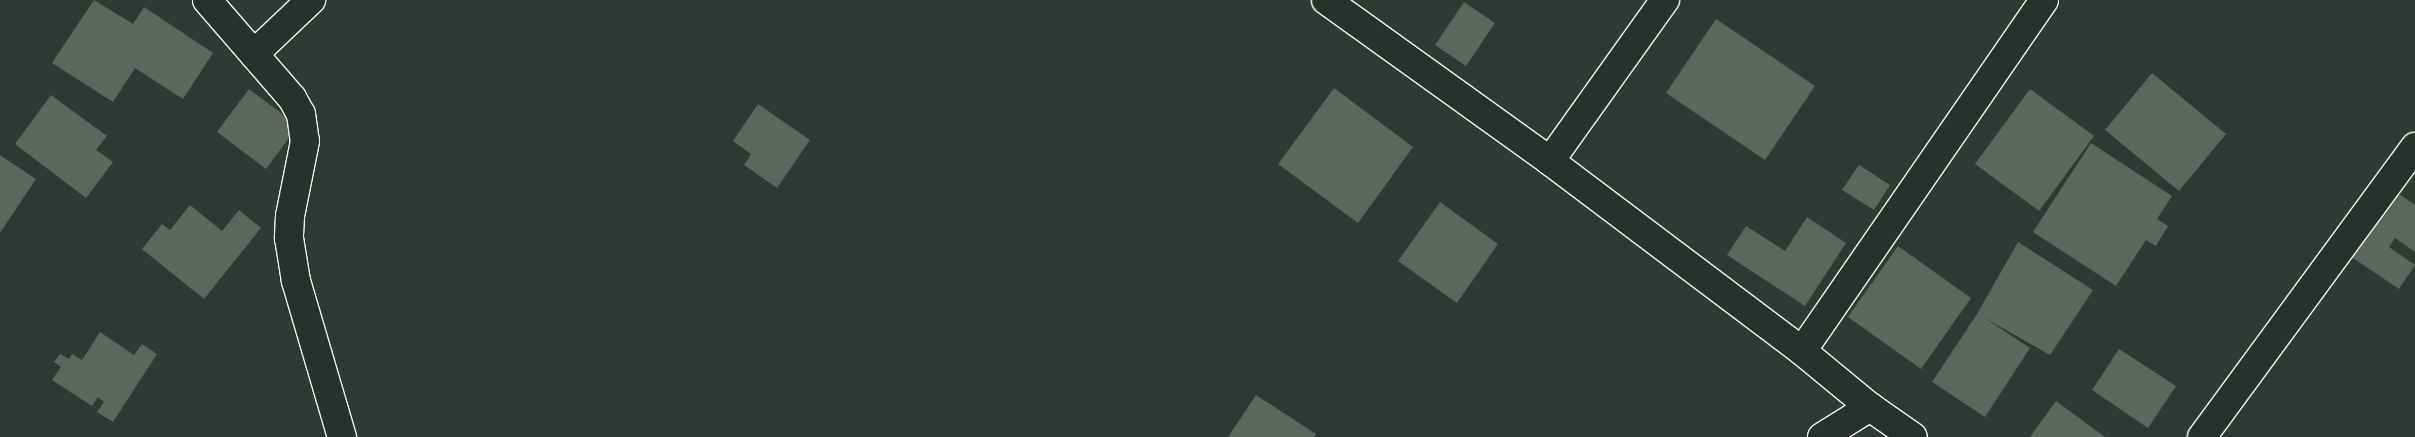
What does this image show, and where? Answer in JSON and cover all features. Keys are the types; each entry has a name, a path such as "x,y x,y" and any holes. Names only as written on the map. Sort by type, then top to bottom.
{"street":[{"path":"208,0 292,98 302,114 305,140 290,216 289,238 296,280 342,437"},
{"path":"254,54 311,0"},
{"path":"1326,0 1550,161 1802,351 1870,407 1913,437"},
{"path":"1550,161 1665,0"},
{"path":"1802,351 2044,0"},
{"path":"2202,437 2415,147"},
{"path":"1822,437 1870,407"}],"building":[{"path":"94,0 133,24 144,7 213,53 183,99 135,68 113,102 52,63"},
{"path":"1464,2 1495,23 1466,66 1435,45"},
{"path":"1716,19 1815,86 1765,160 1666,93"},
{"path":"2152,73 2226,134 2179,191 2105,130"},
{"path":"1334,88 1413,147 1358,223 1278,164"},
{"path":"249,89 298,126 266,169 217,132"},
{"path":"2030,89 2094,136 2039,211 1975,164"},
{"path":"51,95 107,136 96,150 113,162 86,198 15,144"},
{"path":"758,104 810,140 777,188 744,165 751,154 733,141"},
{"path":"2091,143 2172,196 2157,219 2168,226 2156,246 2146,240 2116,286 2033,232"},
{"path":"0,155 36,179 0,233"},
{"path":"1859,165 1890,185 1874,210 1842,190"},
{"path":"2388,186 2415,205 2415,252 2395,238 2389,247 2415,265 2399,289 2344,252"},
{"path":"1440,202 1498,244 1457,303 1398,261"},
{"path":"190,205 222,231 239,210 261,228 204,299 142,249 162,224 170,230"},
{"path":"1807,217 1846,243 1805,306 1727,255 1746,226 1785,251"},
{"path":"2018,242 2093,290 2050,355 1983,317 2030,348 1985,417 1932,382 1977,314"},
{"path":"1898,246 1971,298 1921,369 1848,317"},
{"path":"100,332 134,355 142,344 157,354 113,422 97,412 104,402 98,397 92,406 52,380 61,367 54,362 60,354 69,359 72,354 82,360"},
{"path":"2119,349 2176,386 2148,428 2092,390"},
{"path":"1256,395 1316,434 1314,437 1228,437"},
{"path":"2056,401 2105,437 2030,437"}]}
